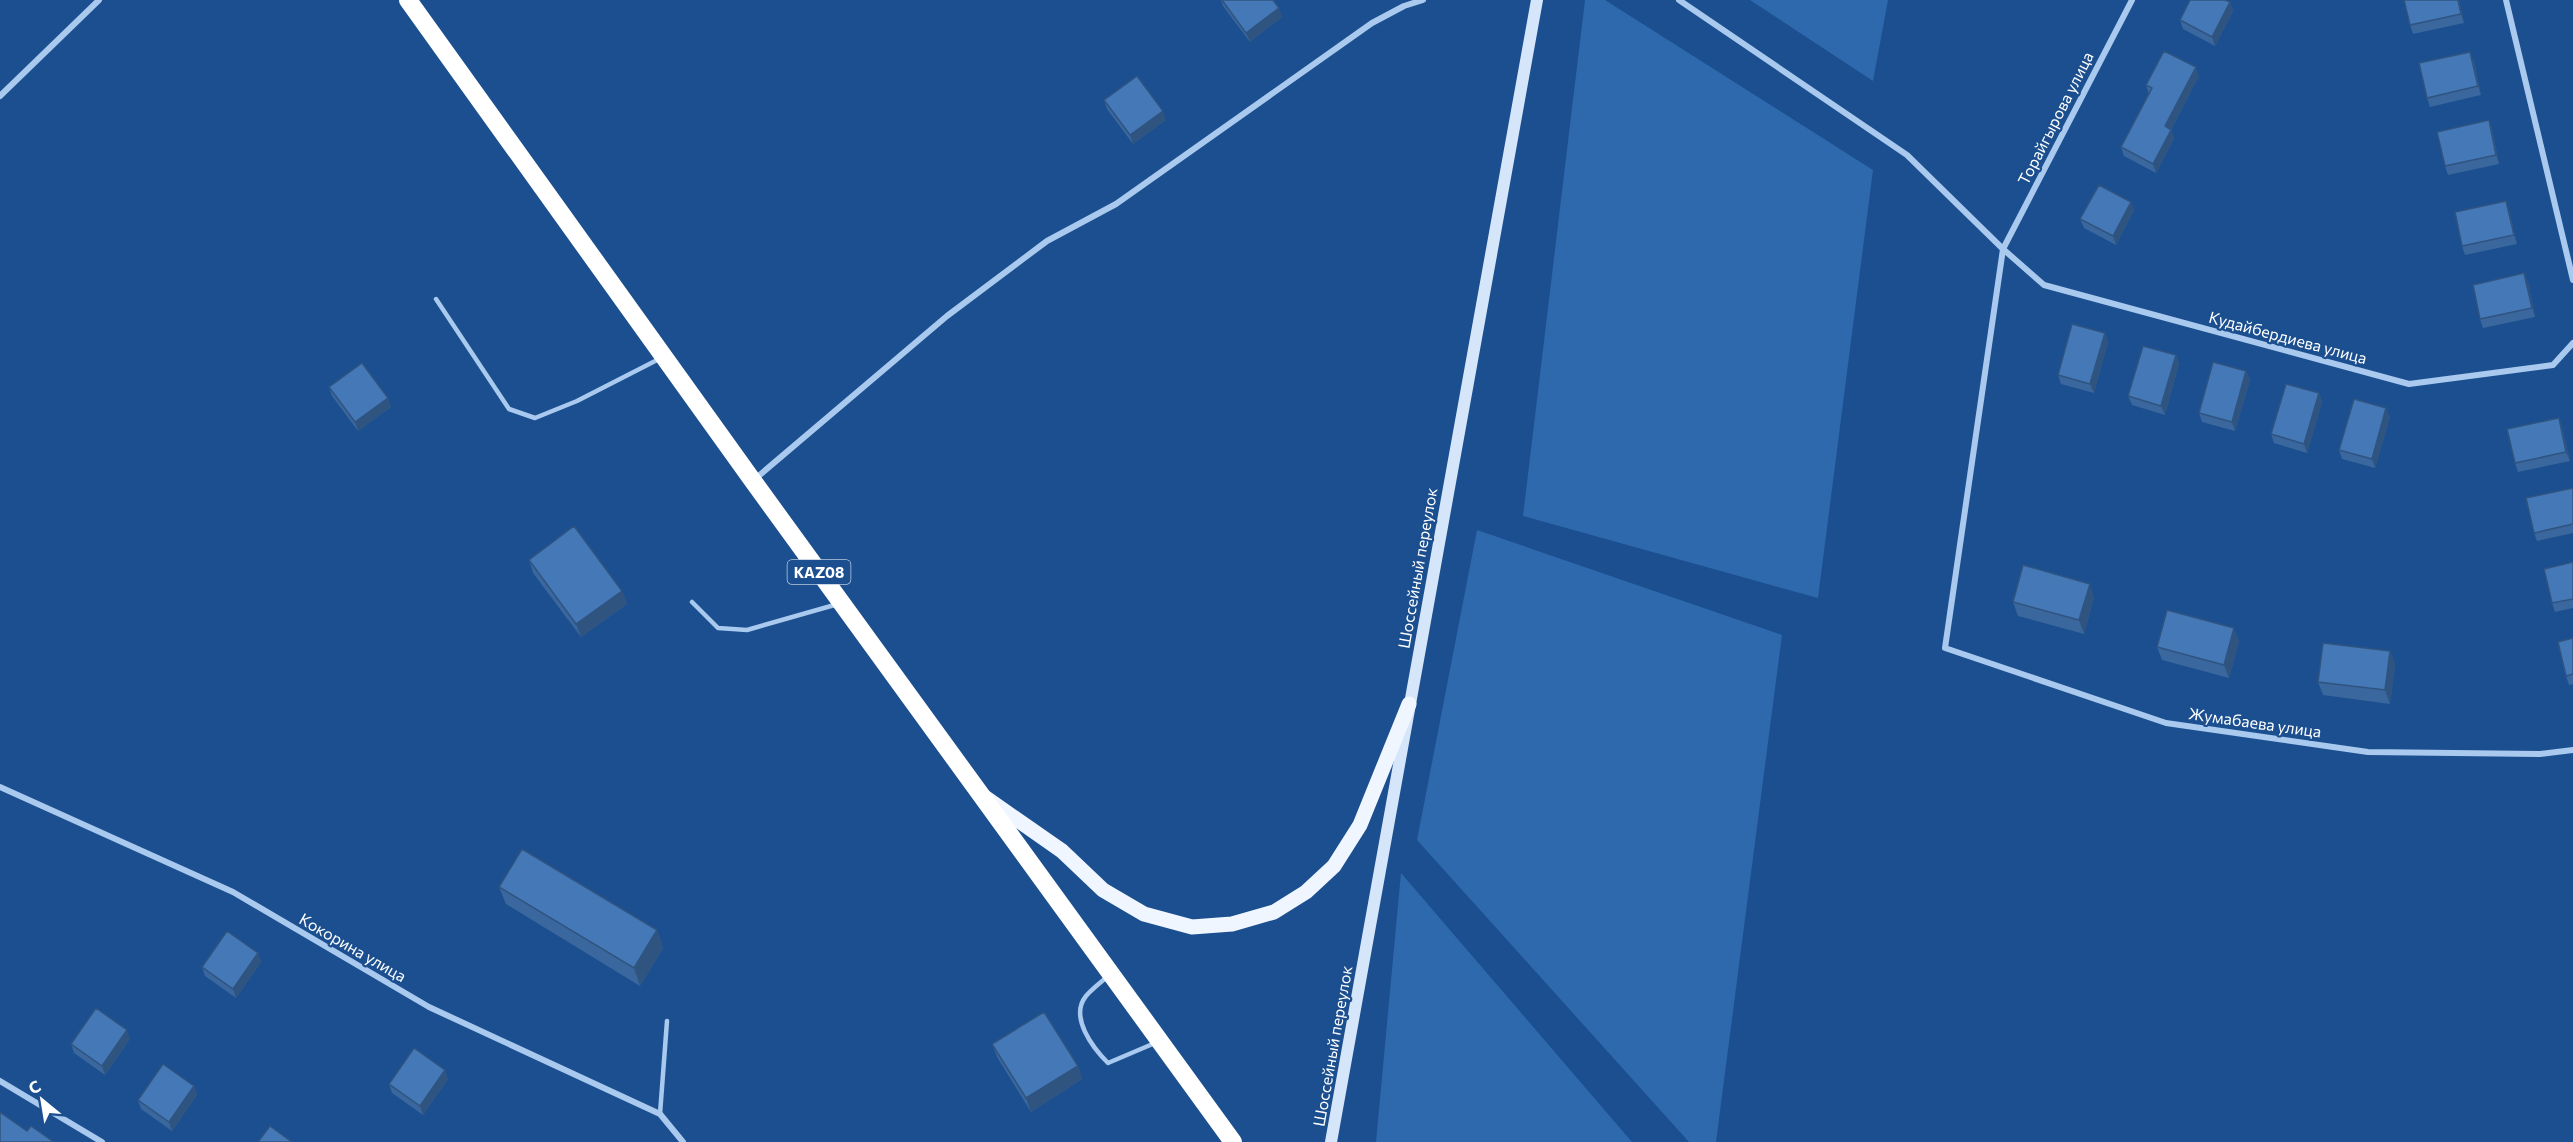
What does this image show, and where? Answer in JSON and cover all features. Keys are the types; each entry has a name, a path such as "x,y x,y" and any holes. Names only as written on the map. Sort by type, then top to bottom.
{"highway":[{"name":"KAZ08","path":"408,0 841,603 1233,1142"}],"main road":[{"name":"Шоссейный переулок","path":"1331,1142 1537,0"},
{"path":"984,797 1062,851 1103,890 1144,914 1192,927 1232,924 1274,912 1306,892 1334,866 1359,825 1409,704"}],"street":[{"path":"0,96 99,0"},
{"path":"753,481 947,316 1047,241 1116,204 1372,23 1404,6 1423,0"},
{"name":"Кудайбердиева улица","path":"1679,0 1907,155 2003,249 2044,285 2409,384 2553,365 2573,343"},
{"name":"Торайгырова улица","path":"1945,648 2003,249 2132,0"},
{"path":"2506,0 2573,280"},
{"name":"Жумабаева улица","path":"1945,648 2166,723 2368,752 2540,754 2573,750"},
{"name":"Кокорина улица","path":"0,787 232,892 429,1007 660,1114 683,1142"},
{"path":"0,1081 102,1142"}],"lane":[{"path":"436,299 509,409 535,418 577,401 663,356"},
{"path":"692,602 718,628 747,630 841,603"},
{"path":"1112,973 1084,998 1080,1022 1095,1050 1108,1063 1160,1041"},
{"path":"660,1114 667,1021"}],"shaded area":[{"path":"1585,0 1605,0 1873,170 1818,598 1523,516"},
{"path":"1750,0 1888,0 1873,81"},
{"path":"1477,530 1782,635 1716,1142 1689,1142 1417,840"},
{"path":"1401,873 1632,1142 1376,1142"}],"building":[{"path":"1222,0 1273,0 1279,8 1246,33"},
{"path":"2190,0 2230,2 2212,37 2180,20"},
{"path":"2404,0 2458,0 2461,14 2410,25"},
{"path":"2164,51 2196,67 2165,126 2171,130 2153,164 2121,147 2152,88 2146,85"},
{"path":"2470,52 2478,86 2427,98 2419,63"},
{"path":"1137,76 1163,111 1130,135 1104,100"},
{"path":"2489,120 2496,155 2445,166 2437,132"},
{"path":"2099,185 2131,202 2113,236 2080,219"},
{"path":"2506,201 2514,235 2462,246 2455,212"},
{"path":"2524,273 2532,308 2480,319 2473,285"},
{"path":"2072,324 2105,333 2090,384 2058,375"},
{"path":"2143,346 2176,355 2161,406 2128,396"},
{"path":"2213,362 2246,371 2232,422 2199,413"},
{"path":"362,363 388,398 355,422 329,387"},
{"path":"2286,384 2319,393 2304,444 2271,434"},
{"path":"2354,399 2386,408 2372,459 2339,450"},
{"path":"2559,418 2566,452 2515,463 2507,429"},
{"path":"2573,488 2573,524 2534,533 2526,498"},
{"path":"574,526 622,591 576,624 529,560"},
{"path":"2573,562 2573,599 2552,603 2544,569"},
{"path":"2023,565 2090,584 2079,620 2013,602"},
{"path":"2167,610 2234,628 2224,665 2157,647"},
{"path":"2573,638 2573,674 2566,676 2558,642"},
{"path":"2323,643 2390,651 2385,690 2318,682"},
{"path":"522,849 657,930 634,968 499,887"},
{"path":"227,931 258,953 233,989 202,967"},
{"path":"96,1008 127,1030 102,1066 71,1044"},
{"path":"1044,1012 1078,1066 1026,1098 992,1044"},
{"path":"414,1048 445,1070 420,1106 389,1084"},
{"path":"163,1064 194,1086 169,1122 138,1100"},
{"path":"0,1112 27,1131 31,1126 54,1142 0,1142"},
{"path":"270,1126 292,1142 258,1142"}]}
